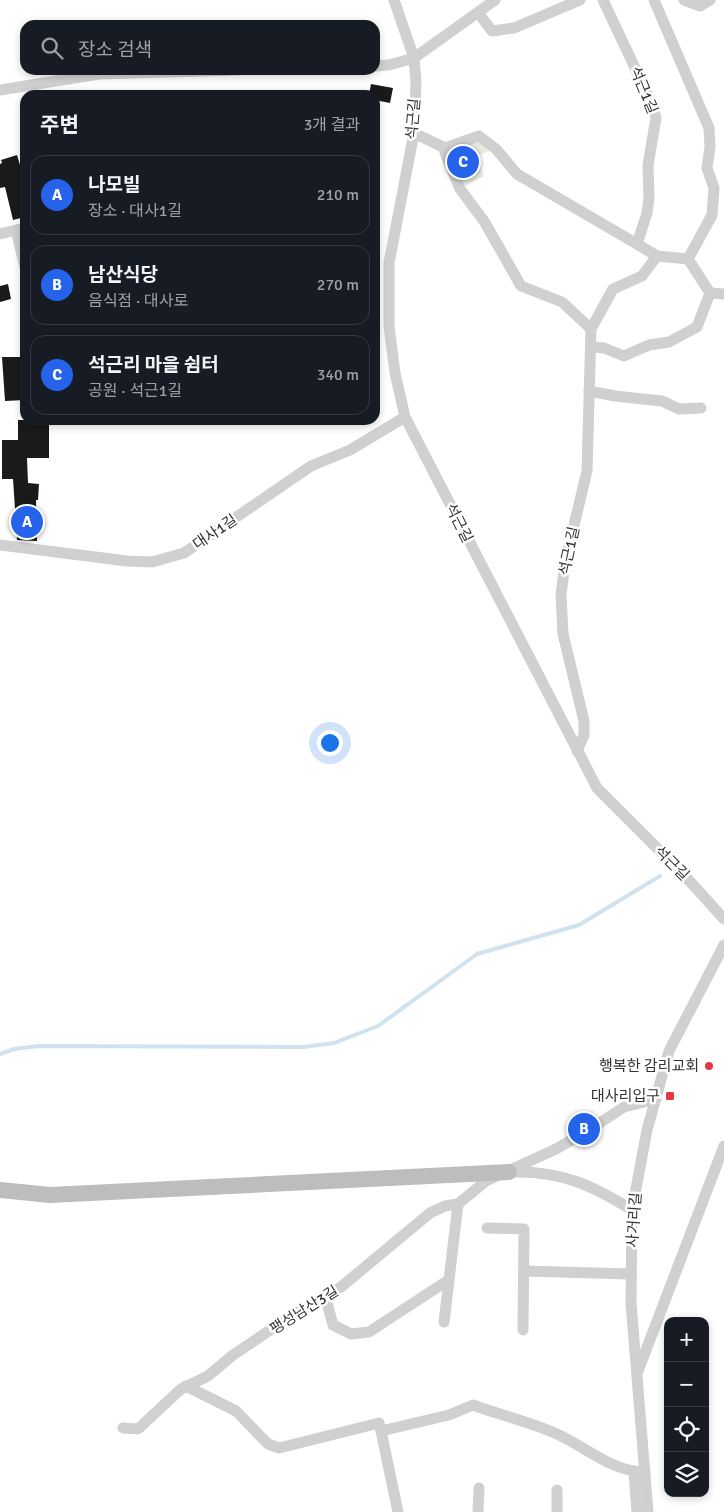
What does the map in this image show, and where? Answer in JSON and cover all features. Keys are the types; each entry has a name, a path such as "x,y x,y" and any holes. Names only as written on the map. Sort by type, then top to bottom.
{"street":[{"name":"석근길","path":"394,0 414,58 416,82 414,133 389,262 389,326 395,373 405,417 597,788 685,876 724,919"},
{"path":"380,66 414,58 479,14 495,0"},
{"path":"479,14 492,31 514,28 580,0"},
{"name":"석근1길","path":"603,0 653,106 656,118 649,156 647,213 637,244"},
{"path":"654,0 709,128 710,147 707,168 714,188 712,215 688,259"},
{"path":"684,0 700,6 710,0"},
{"path":"0,90 93,75"},
{"path":"414,133 445,148 479,136 496,149 517,174 657,256 688,259"},
{"path":"445,148 445,153 460,189 484,221 521,286 562,302 591,329"},
{"path":"0,234 20,229"},
{"name":"석근1길","path":"577,752 584,734 584,721 563,634 561,595 565,563 587,471 591,329 613,289 642,276 657,256"},
{"path":"688,259 710,292 724,294"},
{"path":"591,347 604,348 624,356 649,344 669,342 697,327 710,292"},
{"path":"589,390 615,396 662,401 679,409 702,408"},
{"name":"대사1길","path":"0,545 152,562 184,553 311,466 350,450 405,417"},
{"name":"사거리길","path":"648,1512 639,1472 637,1374 631,1303 632,1210 647,1130 669,1051 724,944"},
{"path":"509,1172 589,1130 624,1107 656,1100"},
{"path":"637,1374 724,1146"},
{"path":"0,1190 50,1195 538,1171 584,1183 632,1210"},
{"name":"팽성남산3길","path":"124,1428 138,1429 186,1386 208,1376 233,1355 294,1314 326,1299 328,1294 341,1288 430,1213 445,1206 458,1204 474,1194 486,1181 509,1172"},
{"path":"444,1322 447,1281 458,1204"},
{"path":"487,1228 524,1229 523,1330"},
{"path":"524,1272 631,1274"},
{"path":"326,1299 333,1325 351,1334 359,1334 379,1327 447,1281"},
{"path":"186,1386 236,1411 268,1444 279,1448 379,1422 398,1512"},
{"path":"381,1432 449,1415 473,1405 557,1434 615,1466 639,1472 637,1512"},
{"path":"478,1512 479,1488"},
{"path":"557,1512 558,1490"}],"shaded area":[{"path":"479,136 496,149 476,156 484,176 460,189 445,148"}],"building":[{"path":"371,84 393,88 390,103 380,101 380,90 370,90"},
{"path":"17,155 20,165 20,218 13,220 5,187 0,188 1,160"},
{"path":"8,284 11,299 0,302 0,286"},
{"path":"2,357 20,357 20,400 5,401"},
{"path":"18,420 20,420 20,425 49,425 49,458 27,458 28,483 39,484 38,500 36,500 37,541 17,540 13,479 2,479 2,440 18,440"}],"waterway":[{"path":"0,1054 14,1049 38,1046 303,1047 334,1043 378,1026 477,954 579,925 660,876"}],"place":[{"name":"석근리 마을 쉼터","path":"463,162"},
{"name":"나모빌","path":"27,522"},
{"name":"행복한 감리교회","path":"709,1066"},
{"name":"대사리입구","path":"670,1096"},
{"name":"남산식당","path":"584,1129"}]}
